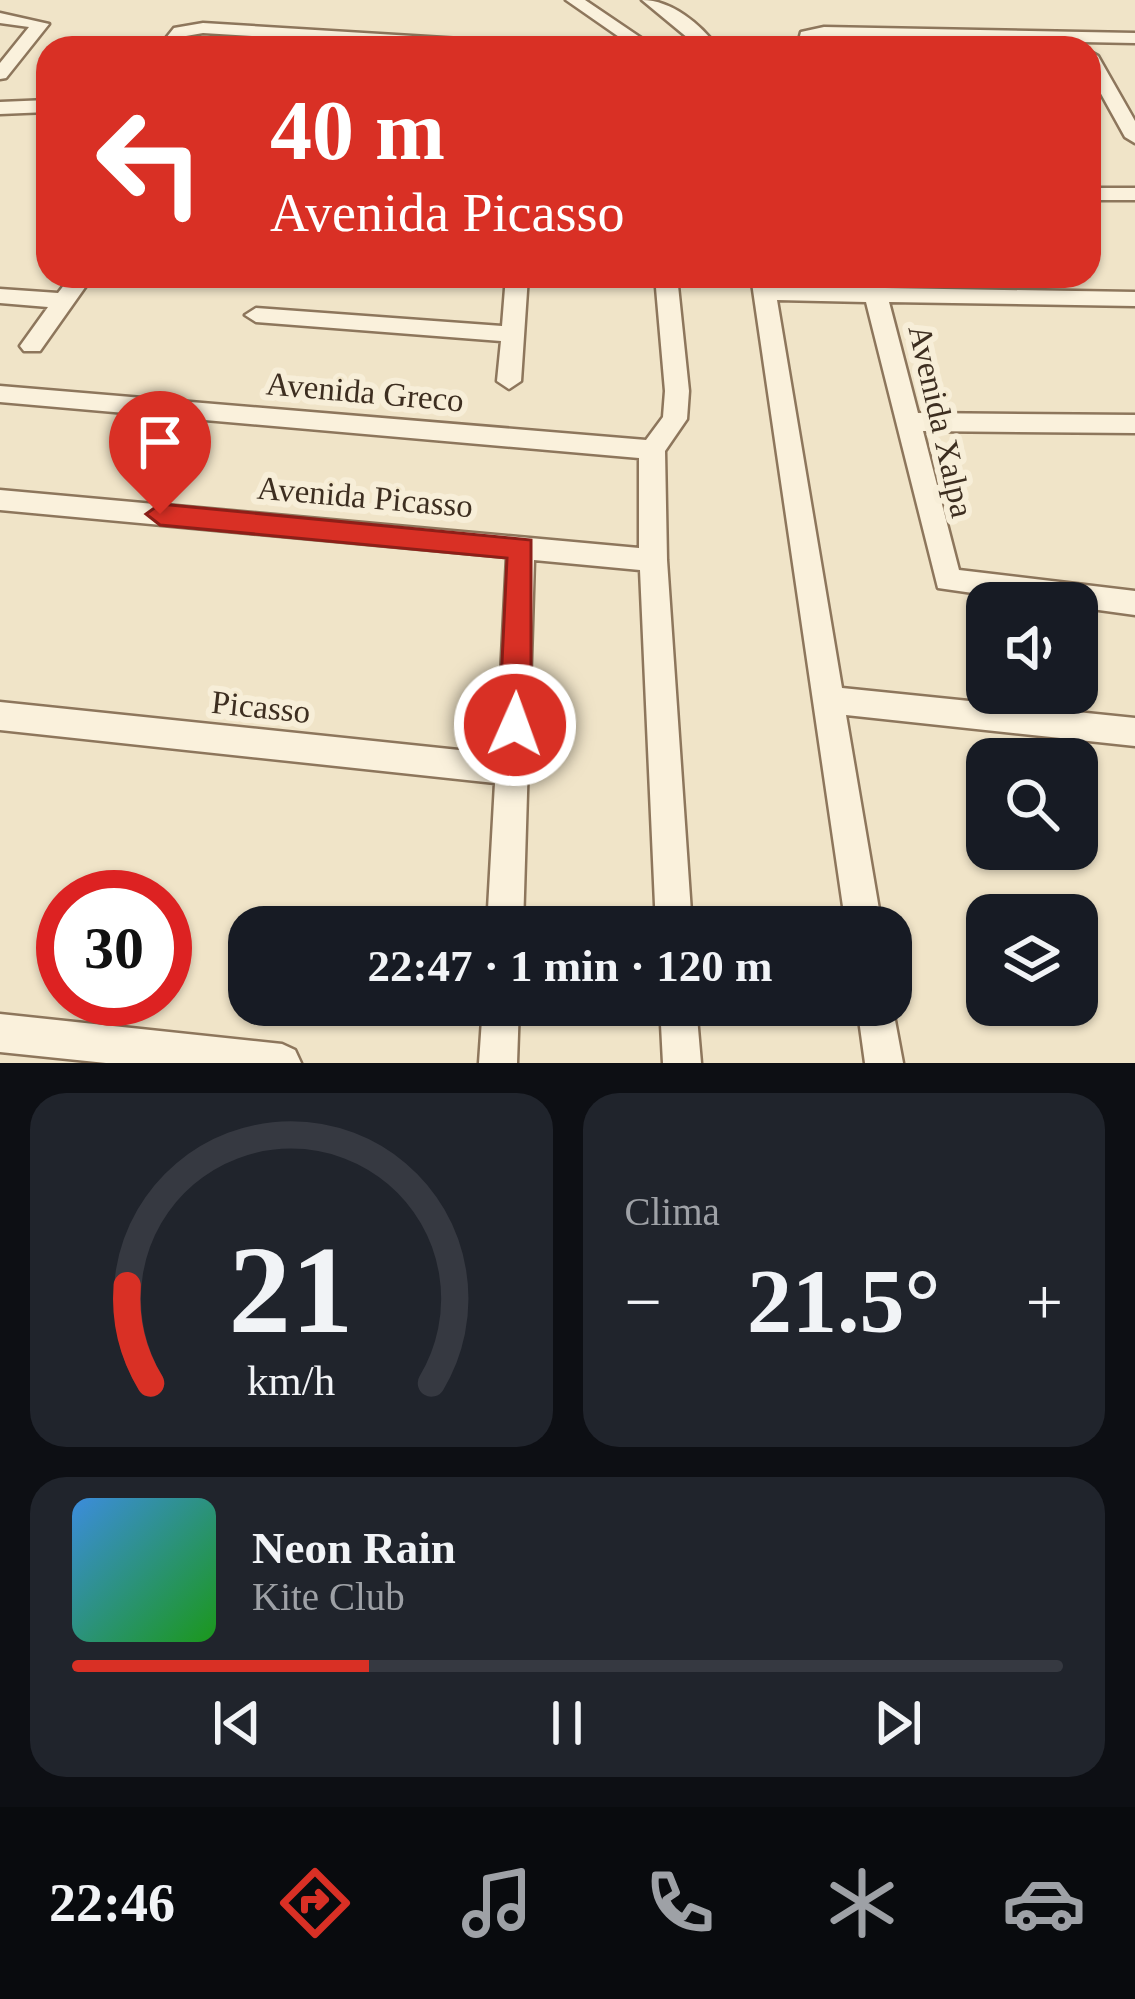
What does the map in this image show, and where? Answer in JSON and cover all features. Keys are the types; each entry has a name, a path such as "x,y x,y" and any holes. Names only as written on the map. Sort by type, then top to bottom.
{"street":[{"path":"574,0 629,36"},
{"path":"650,0 700,36"},
{"path":"0,18 41,24 0,74"},
{"path":"177,36 202,28 332,36"},
{"path":"1101,41 1135,38"},
{"path":"1101,73 1127,110 1135,137"},
{"path":"0,94 36,92"},
{"path":"0,109 36,107"},
{"path":"1101,194 1135,194"},
{"path":"32,346 73,288"},
{"path":"509,382 516,288"},
{"path":"667,288 675,419 652,450 652,560 673,906"},
{"path":"765,288 861,906"},
{"name":"Avenida Xalpa","path":"874,288 948,580 1135,603"},
{"path":"929,288 1135,299"},
{"path":"0,296 64,301"},
{"path":"256,314 513,334"},
{"name":"Avenida Greco","path":"0,394 652,450"},
{"path":"911,422 1135,424"},
{"name":"Avenida Picasso","path":"0,500 652,560"},
{"path":"506,906 521,548"},
{"path":"831,700 1135,732"},
{"name":"Picasso","path":"0,716 514,770"},
{"path":"498,1063 500,1026"},
{"path":"679,1026 682,1063"},
{"path":"878,1026 884,1063"},
{"path":"0,1033 282,1063"}],"route":[{"path":"160,514 521,548 515,725"}]}
